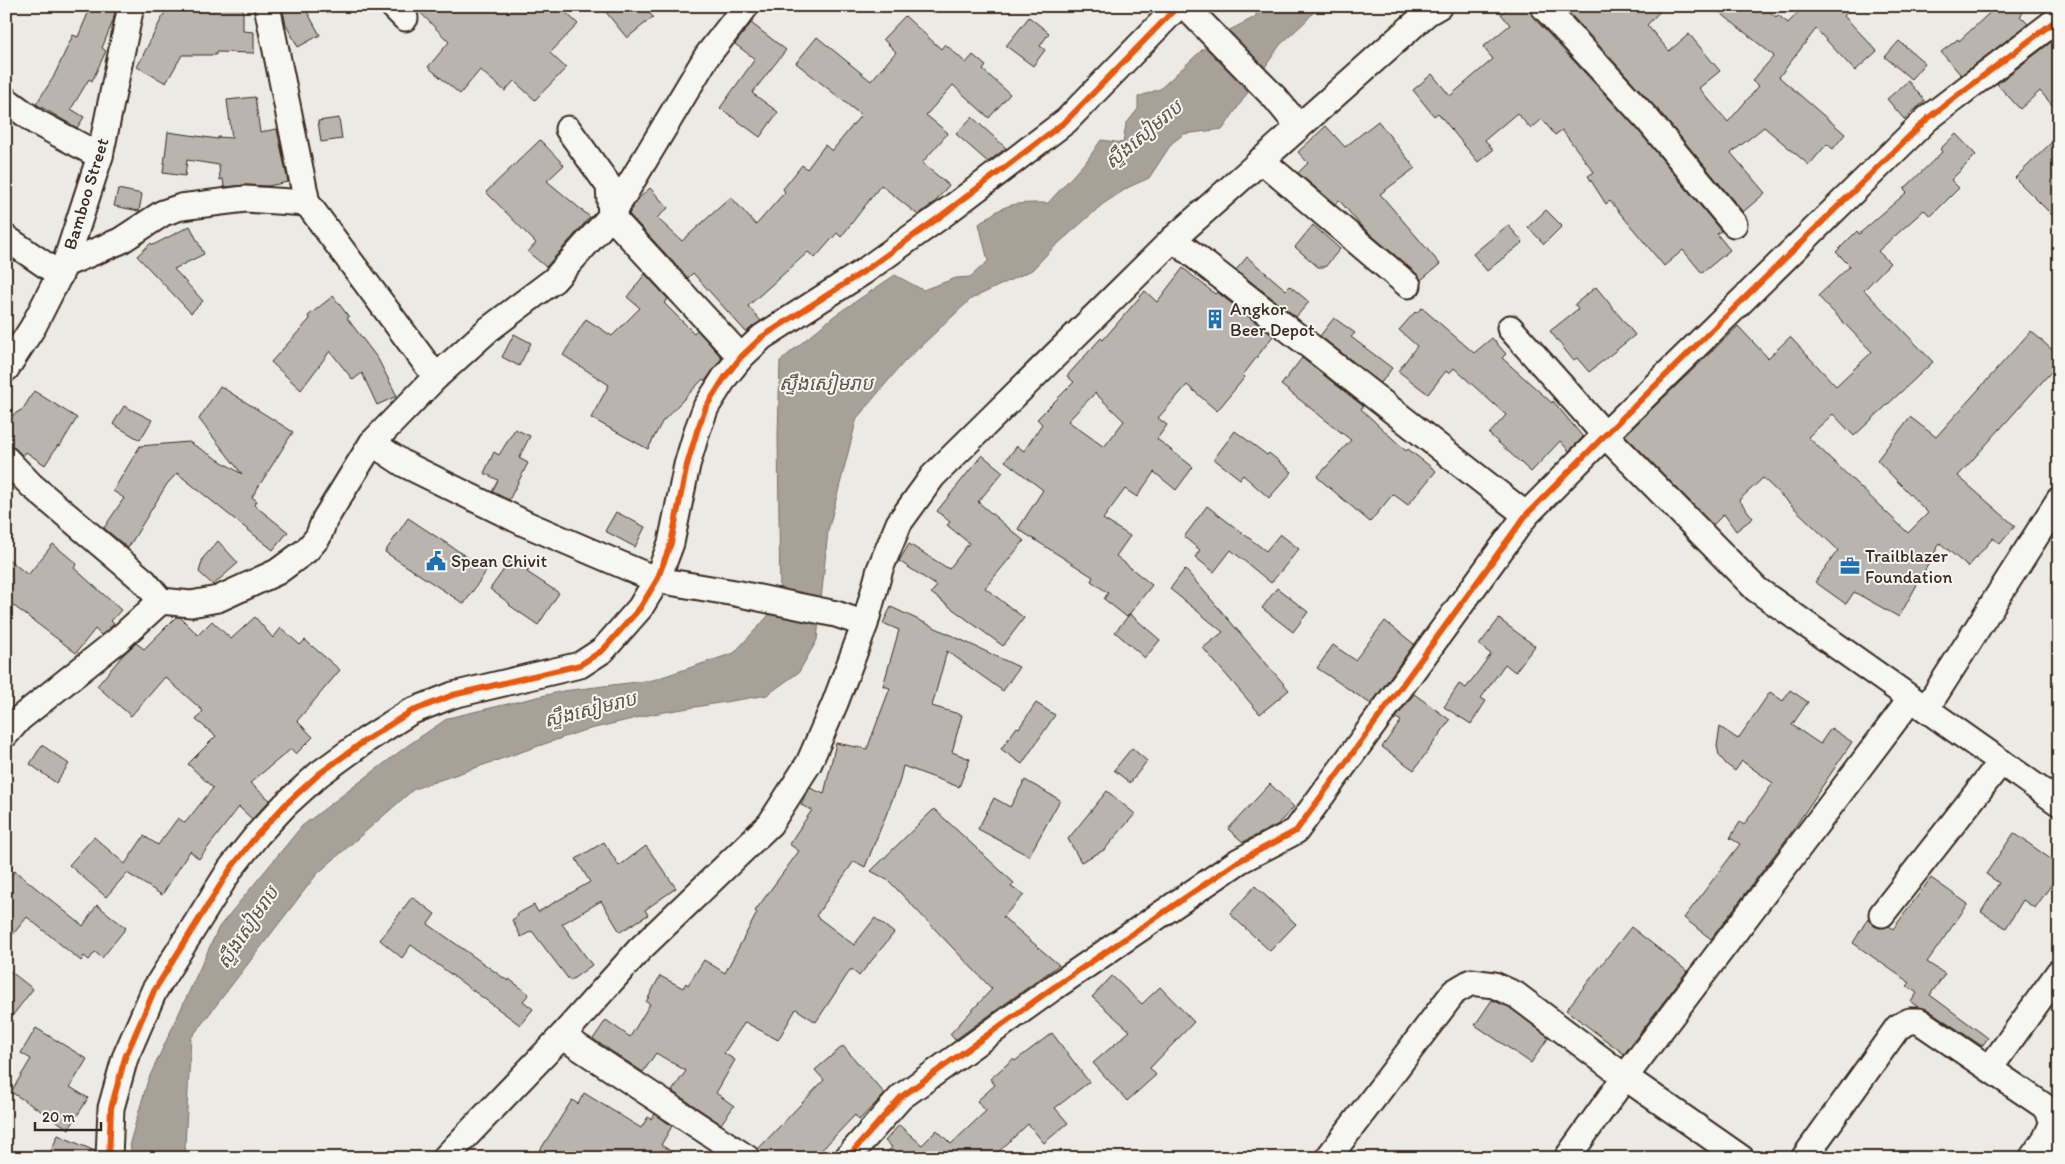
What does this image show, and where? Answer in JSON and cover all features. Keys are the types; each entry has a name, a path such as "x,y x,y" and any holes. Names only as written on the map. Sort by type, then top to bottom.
{"street":[{"name":"Bamboo Street","path":"6,369 33,327 63,269 100,156 131,6"},
{"path":"267,6 307,203 436,377"},
{"path":"6,459 30,485 144,581 161,601 191,604 218,599 277,572 308,550 372,443 436,377 489,329 554,280 611,216 707,56 746,6"},
{"path":"446,1158 562,1036 639,950 770,824 809,763 835,703 865,624 880,569 899,523 933,476 1173,239 1426,13 1439,6"},
{"path":"1543,6 1648,120 1734,224"},
{"path":"109,1158 111,1108 125,1058 154,991 231,868 258,834 285,805 319,774 366,740 410,712 452,695 580,665 603,650 620,633 640,608 657,580 671,543 687,465 706,408 741,357 762,337 871,266 949,210 1066,121 1187,11 1276,99 1299,127"},
{"path":"846,1158 901,1098 932,1075 1050,990 1239,861 1296,831 1526,515 1927,119 2059,18"},
{"path":"6,100 36,122 100,156"},
{"path":"568,129 609,186 611,216 741,357"},
{"path":"1261,160 1408,285"},
{"path":"6,238 63,269 120,241 163,213 180,207 244,200 307,203"},
{"path":"1173,239 1526,515"},
{"path":"1510,328 1605,435 1756,589 2059,803"},
{"path":"372,443 404,464 526,524 657,580 735,593 836,614 865,624"},
{"path":"1566,1158 1625,1077 1918,704 2059,500"},
{"path":"6,734 19,719 117,640 161,601"},
{"path":"1882,914 2000,762"},
{"path":"1990,1068 2059,972"},
{"path":"1328,1158 1454,992 1471,982 1494,985 1516,995 1625,1077 1741,1158"},
{"path":"1804,1158 1898,1027 1910,1022 1919,1021 2047,1108 2053,1122 2046,1138 2032,1158"},
{"path":"562,1036 748,1158"}],"water":[{"name":"ស្ទឹងសៀមរាប","path":"1260,6 1319,6 1280,45 1223,129 1184,134 1172,143 1149,178 1129,187 1103,204 1051,250 1032,270 971,299 904,362 857,418 828,531 817,640 799,672 767,695 653,714 582,731 414,789 317,874 191,1038 185,1146 187,1158 132,1158 130,1142 148,1080 219,927 302,826 407,746 448,718 563,691 653,680 734,653 780,603 778,435 780,361 834,316 895,275 923,290 956,278 970,277 988,261 979,224 997,211 1011,205 1048,203 1088,159 1101,140 1123,143 1126,124 1138,109 1138,97 1160,89 1216,37 1255,17"}],"building":[{"path":"91,6 116,6 113,21 102,48 106,51 92,81 89,79 71,109 84,117 77,128 36,104 53,78 73,35 78,37"},
{"path":"168,6 243,6 243,31 254,32 254,53 216,52 216,55 182,55 166,83 137,67"},
{"path":"282,6 304,6 320,35 298,47 286,25"},
{"path":"414,6 559,6 578,24 550,53 566,68 535,100 514,81 505,91 480,70 460,94 428,67 449,42"},
{"path":"601,6 644,6 653,17 627,38"},
{"path":"1510,6 1529,6 1532,16 1637,129 1721,231 1717,234 1730,250 1702,273 1683,250 1664,266 1610,201 1606,204 1588,176 1594,172 1562,130 1555,135 1542,119 1531,129 1517,113 1485,140 1493,150 1478,162 1438,113 1434,116 1413,90 1432,74 1450,96 1493,59 1483,47 1510,25 1501,14"},
{"path":"1563,6 1665,6 1647,25 1669,51 1689,34 1720,71 1699,88 1728,122 1759,86 1752,81 1774,56 1712,6 1763,6 1776,17 1778,15 1788,23 1804,6 1852,6 1844,16 1877,51 1855,71 1816,29 1779,77 1845,134 1833,149 1827,144 1809,165 1764,127 1731,153 1765,193 1743,212 1659,111"},
{"path":"1997,6 2030,6 2020,16 2028,24 1961,75 1941,52 1958,39 1959,41"},
{"path":"905,16 941,49 945,44 966,63 973,55 986,66 983,70 1010,94 989,118 953,85 926,115 948,133 922,163 949,185 935,202 918,215 881,185 841,237 837,233 815,258 808,252 748,306 761,321 746,332 693,273 688,278 629,214 637,200 650,188 668,208 657,218 682,241 731,197 756,225 785,192 783,189 802,165 807,169 825,145 832,151 861,115 796,63 817,37 871,81 896,52 883,39"},
{"path":"1029,17 1049,33 1040,46 1045,50 1033,66 1006,46"},
{"path":"751,23 786,50 752,93 778,112 760,137 720,108 755,59 735,44"},
{"path":"2059,36 2059,113 2040,91 2020,109 1997,84"},
{"path":"1899,41 1925,63 1911,79 1885,57"},
{"path":"1908,81 1925,101 1904,119 1887,99"},
{"path":"255,97 260,132 277,129 288,182 268,186 224,187 223,179 220,180 219,165 187,160 185,176 163,173 168,132 218,139 218,137 232,138 227,100"},
{"path":"972,117 1006,148 988,162 956,134"},
{"path":"339,118 342,139 321,142 318,121"},
{"path":"1378,121 1415,168 1380,194 1440,264 1421,280 1417,274 1362,227 1339,200 1335,204 1298,173 1308,163 1298,152 1326,126 1345,147"},
{"path":"1956,134 1976,155 1951,180 1959,188 1931,216 1924,210 1878,251 1890,263 1864,290 1933,362 1854,436 1833,414 1808,437 1908,533 1928,513 1877,460 1910,417 1936,437 2031,331 2059,356 2059,363 1958,476 2015,526 2000,544 1993,538 1968,567 1940,543 1899,617 1854,592 1846,604 1815,582 1838,550 1763,478 1739,500 1753,518 1736,531 1724,514 1713,525 1625,435 1738,326 1768,358 1790,337 1836,386 1872,352 1818,296 1850,266 1836,252 1857,231 1859,234 1907,192 1904,189 1942,152 1940,149"},
{"path":"2059,135 2059,222 2015,178"},
{"path":"540,140 564,165 547,181 590,217 546,267 528,252 536,243 486,192"},
{"path":"118,189 142,194 139,211 114,206"},
{"path":"1546,210 1562,226 1544,244 1528,227"},
{"path":"1313,225 1340,249 1325,267 1318,267 1295,247"},
{"path":"1508,225 1523,242 1487,271 1473,254"},
{"path":"190,226 204,254 174,269 203,301 191,313 137,256 151,243 153,245"},
{"path":"1247,257 1286,290 1290,286 1309,302 1296,317 1236,270"},
{"path":"1183,268 1273,336 1243,375 1245,377 1217,411 1187,385 1158,418 1167,425 1157,439 1193,467 1176,490 1154,472 1137,497 1125,489 1103,519 1130,536 1116,556 1152,585 1127,617 1104,599 1108,593 1091,581 1093,577 1018,529 1043,490 1005,461 1017,446 1024,451 1042,424 1037,419 1074,382 1067,376 1101,338 1103,340 1145,291 1157,302","holes":["1095,393 1124,421 1104,447 1068,421"]},
{"path":"645,274 668,299 664,303 694,333 697,330 722,358 705,381 703,379 662,422 648,449 591,418 609,385 563,355 586,319 612,336 640,308 627,297"},
{"path":"1596,287 1635,335 1589,372 1577,358 1573,360 1550,331 1578,309 1575,304"},
{"path":"333,296 378,359 397,396 377,405 362,373 353,380 330,351 301,390 271,362 310,319 308,316"},
{"path":"1422,308 1474,353 1492,338 1506,354 1502,358 1552,403 1553,401 1583,437 1569,451 1560,441 1531,472 1489,434 1506,415 1454,368 1449,374 1446,371 1428,394 1398,371 1417,346 1399,330 1415,312"},
{"path":"1334,318 1355,333 1351,337 1392,368 1381,383 1320,336"},
{"path":"514,334 531,343 519,366 502,357"},
{"path":"1302,358 1363,406 1361,409 1406,451 1408,449 1436,471 1408,505 1393,494 1370,522 1317,477 1351,440 1281,385"},
{"path":"220,386 293,432 252,497 257,501 254,505 288,532 273,550 177,473 167,484 128,548 104,528 124,498 113,491 140,446 189,442 242,474 199,419"},
{"path":"34,391 77,418 60,446 58,445 45,465 26,452 23,456 16,449 6,445 6,419 23,409"},
{"path":"124,406 152,420 140,440 113,424"},
{"path":"515,429 530,436 519,458 528,463 509,500 492,492 498,480 484,473 494,452 499,455"},
{"path":"1235,431 1267,455 1269,453 1292,472 1269,498 1243,475 1240,479 1214,459"},
{"path":"982,455 1003,472 978,502 1024,541 985,588 1024,618 1003,646 931,593 937,586 899,561 909,544 949,569 969,543 947,525 950,522 937,511"},
{"path":"1207,506 1266,551 1280,534 1299,549 1271,583 1231,550 1214,572 1195,557 1200,550 1184,537"},
{"path":"616,512 645,527 635,547 605,531"},
{"name":"Spean Chivit","path":"408,518 487,570 464,604 385,552"},
{"path":"218,541 238,563 213,585 199,572 203,558"},
{"path":"53,544 77,564 74,568 121,610 111,621 114,624 101,635 95,629 76,653 6,600 6,557 28,575"},
{"path":"512,558 529,570 527,572 559,593 538,625 490,589"},
{"path":"1185,569 1289,690 1260,714 1203,648 1223,632 1170,589"},
{"path":"1277,588 1308,612 1293,632 1262,608"},
{"path":"891,607 1019,667 1003,691 947,651 932,706 962,715 952,752 970,759 959,787 903,766 899,783 865,867 854,861 816,916 854,945 875,918 894,933 859,976 851,969 816,1022 796,1009 778,1040 745,1022 724,1053 735,1060 716,1093 734,1106 721,1124 672,1091 686,1071 656,1053 643,1072 593,1039 606,1020 630,1037 650,1004 646,1002 660,976 683,988 686,983 688,985 704,960 725,973 757,913 755,911 799,851 789,844 812,810 801,805 810,788 824,794 836,743 867,749 890,688 883,686 899,630 883,623"},
{"path":"1130,614 1160,640 1145,658 1115,632"},
{"path":"176,617 180,617 198,635 212,621 231,639 255,617 273,638 281,628 300,645 305,640 340,670 297,721 313,737 296,754 291,749 250,783 270,800 252,819 239,807 199,859 190,851 162,895 127,873 106,897 69,865 94,837 125,864 144,836 158,845 178,818 185,823 213,788 188,764 216,736 196,720 203,711 165,677 131,716 97,686 123,655 136,643 144,649"},
{"path":"1499,619 1535,646 1515,672 1505,664 1481,698 1486,701 1471,724 1444,707 1459,684 1466,688 1491,654 1479,645"},
{"path":"1385,621 1414,644 1371,704 1317,668 1333,645 1355,660"},
{"path":"1790,690 1808,702 1792,725 1820,744 1831,728 1852,742 1791,833 1711,939 1684,918 1740,844 1730,838 1740,822 1744,825 1773,783 1742,761 1735,771 1726,764 1719,755 1717,746 1720,727 1738,739 1770,692 1783,701"},
{"path":"1414,694 1450,720 1414,770 1382,747 1401,721 1396,718"},
{"path":"1036,703 1055,715 1022,764 1001,749 1017,727 1019,728"},
{"path":"42,745 69,764 56,783 30,764"},
{"path":"1132,748 1147,761 1130,783 1114,770"},
{"path":"1025,780 1060,800 1029,856 978,829 994,798 1010,807"},
{"path":"1270,784 1294,807 1277,825 1243,842 1228,829"},
{"path":"1107,791 1135,814 1104,850 1081,862 1068,839"},
{"path":"934,809 1014,883 1011,887 1024,895 1003,917 1059,965 955,1040 950,1034 992,989 889,881 871,871"},
{"path":"2014,833 2059,865 2059,874 2035,908 2023,900 2006,928 1981,912 1999,883 1986,874"},
{"path":"604,842 619,866 646,846 676,888 645,910 648,915 620,932 601,901 562,924 592,965 570,981 532,931 521,937 512,920 518,916 517,914 534,905 538,912 590,882 576,859"},
{"path":"15,871 83,926 97,905 126,928 102,958 95,952 89,960 84,956 81,961 27,917 6,943 6,881"},
{"path":"1931,878 1968,904 1927,962 1945,974 1930,995 1988,1038 1982,1046 1927,1009 1918,1007 1911,1002 1917,993 1907,986 1910,983 1853,943 1868,918 1874,926 1880,928 1889,926 1893,929"},
{"path":"1255,886 1296,924 1270,951 1230,914"},
{"path":"412,897 435,914 428,924 529,994 523,1001 533,1009 520,1025 411,945 402,958 380,940"},
{"path":"1631,927 1687,971 1624,1054 1566,1010"},
{"path":"6,968 33,989 6,1024"},
{"path":"1112,976 1142,1004 1160,987 1194,1022 1150,1068 1156,1075 1127,1101 1093,1063 1130,1031 1092,997"},
{"path":"1492,1000 1509,1007 1549,1037 1531,1063 1475,1025"},
{"path":"36,1028 87,1059 70,1087 88,1098 69,1129 11,1092 31,1059 21,1053"},
{"path":"1052,1033 1089,1082 1055,1108 1068,1123 1044,1143 1028,1124 992,1158 882,1158 892,1147 885,1141 899,1125 922,1145 937,1130 951,1144 986,1111 977,1101 995,1085 990,1079 1013,1059 1015,1061"},
{"path":"843,1046 885,1094 859,1120 855,1115 814,1158 761,1158 758,1149 824,1080 815,1070"},
{"path":"584,1093 641,1128 648,1117 651,1119 655,1114 672,1126 661,1145 682,1158 535,1158 572,1100 578,1104"},
{"path":"58,1135 95,1151 95,1158 48,1158"}],"cycle path":[{"path":"109,1158 111,1108 125,1058 154,991 231,868 258,834 285,805 319,774 366,740 410,712 453,695 580,665 603,650 640,608 657,580 671,543 687,465 706,407 725,377 741,357 762,337 863,272 941,216 1066,121 1178,6"},
{"path":"847,1158 901,1097 1050,990 1239,861 1296,831 1526,515 1927,119 2059,18"}],"place":[{"name":"Angkor Beer Depot","path":"1215,319"},
{"name":"Spean Chivit","path":"436,561"},
{"name":"Trailblazer Foundation","path":"1850,566"}]}
